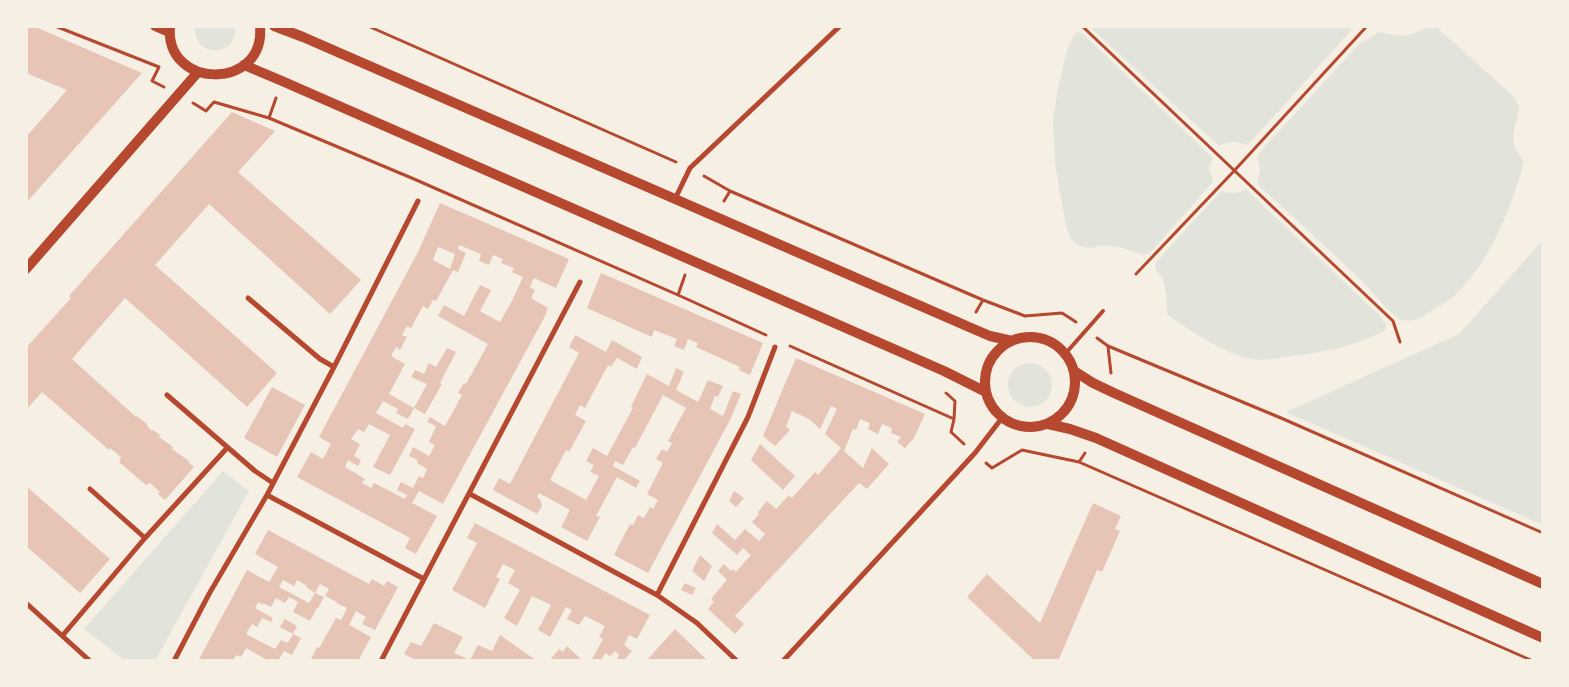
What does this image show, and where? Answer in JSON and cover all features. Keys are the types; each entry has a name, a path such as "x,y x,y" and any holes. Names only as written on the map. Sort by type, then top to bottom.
{"main road":[{"path":"156,26 170,29 172,45 186,66 210,76 233,72 244,66 258,45 260,26"},
{"path":"274,26 990,336 1012,341"},
{"path":"244,66 944,371 986,392"},
{"path":"26,269 198,72"},
{"path":"1048,424 1061,415 1071,402 1075,387 1074,371 1071,362 1054,344 1041,338 1026,338 1012,341 999,349 990,362 985,377 986,392 992,406 1002,418 1017,425 1032,427 1048,424 1096,438 1543,638"},
{"path":"1074,371 1114,393 1543,584"}],"street":[{"path":"675,200 690,168 840,26"},
{"path":"174,661 209,594 267,495 418,201"},
{"path":"381,661 580,282"},
{"path":"248,298 320,359 334,367"},
{"path":"658,595 748,417 775,347"},
{"path":"167,395 227,448 273,483"},
{"path":"783,661 975,453 1002,418"},
{"path":"63,635 145,538 227,448"},
{"path":"90,488 145,538"},
{"path":"470,494 658,595 697,623 737,661"},
{"path":"267,495 424,579"},
{"path":"26,603 90,661"}],"lane":[{"path":"1065,354 1104,310"}],"path":[{"path":"368,26 690,168 730,191 983,300 1025,316 1062,313 1108,346 1290,422 1543,533"},
{"path":"1082,26 1393,321 1400,342"},
{"path":"1136,274 1234,171 1366,26"},
{"path":"269,118 414,179 767,335"},
{"path":"714,218 730,191"},
{"path":"678,295 690,261"},
{"path":"969,327 983,300"},
{"path":"785,343 954,419"},
{"path":"944,371 937,384 955,402 951,432 992,468 1022,450 1079,462 1533,661"},
{"path":"1079,462 1096,438"}],"shaded area":[{"path":"195,26 235,26 234,36 230,44 224,49 208,49 201,45 196,37"},
{"path":"1089,26 1355,26 1248,145 1234,142 1219,146"},
{"path":"1429,26 1438,28 1516,100 1519,109 1513,137 1517,151 1524,161 1513,197 1498,233 1468,281 1450,299 1422,317 1406,321 1393,314 1353,272 1257,184 1260,169 1257,155 1358,45 1379,32 1405,35 1416,33"},
{"path":"1078,32 1083,34 1213,158 1209,168 1213,182 1149,254 1143,255 1122,248 1103,245 1091,248 1079,246 1071,239 1066,226 1055,164 1053,121 1058,88 1067,51 1074,35"},
{"path":"1246,189 1380,316 1386,325 1385,331 1361,341 1324,351 1255,360 1231,353 1196,334 1167,314 1163,279 1156,270 1155,265 1158,260 1221,191 1234,193"},
{"path":"1543,240 1543,525 1286,412 1459,334"},
{"path":"1030,363 1042,367 1048,373 1052,385 1048,397 1042,403 1030,407 1018,403 1012,397 1008,385 1012,373 1018,367"},
{"path":"223,471 249,491 155,661 125,661 84,629"}],"building":[{"path":"26,26 33,26 142,73 26,203 26,137 67,90 26,73"},
{"path":"232,112 275,131 238,172 361,280 330,314 209,204 155,265 277,373 247,407 125,298 72,359 194,467 165,500 158,494 160,492 150,483 146,485 119,462 121,457 110,448 109,450 42,392 26,410 26,348 71,298 69,296"},
{"path":"440,203 569,259 556,288 534,278 530,287 535,290 531,298 548,308 544,318 443,504 419,491 412,503 437,516 416,554 405,548 410,538 297,477 311,452 323,459 331,444 319,437 418,252","holes":["459,245 481,254 479,261 489,265 493,255 503,259 501,263 514,268 512,272 523,277 500,322 480,311 491,290 480,285 464,316 444,305 438,316 488,344 466,384 464,383 458,393 462,395 445,426 430,417 427,422 436,426 429,442 435,445 429,456 413,447 409,456 418,460 417,463 427,469 423,478 419,476 413,488 401,482 397,490 407,495 405,499 374,483 371,488 362,483 365,479 345,467 348,460 358,466 361,460 354,456 360,444 351,439 358,429 364,432 369,424 390,435 373,467 390,475 415,429 405,424 403,428 376,413 383,401 398,409 396,413 408,419 414,408 389,394 405,364 391,356 396,347 400,350 407,337 402,335 407,326 411,328 423,306 428,309 433,300 436,301 453,270 458,272 466,253 458,249","438,247 455,254 450,269 433,260"]},
{"path":"601,273 763,343 750,375 739,370 740,367 696,347 698,343 688,339 684,350 674,346 677,339 654,330 652,337 587,308"},
{"path":"575,335 606,352 612,340 642,357 637,369 617,358 611,367 608,365 585,408 580,405 575,415 586,421 569,452 566,450 550,480 586,500 599,476 590,472 594,465 586,461 593,448 607,456 633,408 631,407 647,374 669,386 676,368 684,372 676,390 698,402 708,380 723,386 718,397 715,396 710,409 723,416 733,391 741,394 730,420 648,573 614,555 630,524 633,525 638,515 644,518 650,507 653,509 658,500 647,494 663,463 656,459 662,449 667,452 672,443 668,441 686,408 663,395 635,448 633,447 623,465 615,461 613,466 640,481 636,488 617,477 596,516 600,517 587,541 561,527 570,510 539,493 537,497 540,499 542,506 537,514 493,490 499,478 510,484 579,353 569,347"},
{"path":"447,348 456,352 440,383 442,384 425,414 414,408 427,384 411,377 415,370 424,374 429,363 436,367"},
{"path":"796,358 925,414 914,438 905,448 897,442 901,437 891,433 892,428 882,424 878,434 868,429 870,423 860,419 856,430 853,429 844,451 863,468 872,448 889,464 867,489 859,483 735,616 744,624 735,634 708,609 714,602 711,599 727,580 718,571 724,564 731,571 733,569 736,572 751,555 743,548 737,555 712,533 717,524 735,540 745,529 759,541 765,534 752,522 767,501 776,509 789,495 792,498 815,472 818,475 841,448 825,434 837,409 831,406 820,429 809,419 792,411 786,426 790,430 775,446 763,436"},
{"path":"272,387 305,405 277,457 244,438"},
{"path":"760,444 795,476 783,490 751,460"},
{"path":"26,486 110,559 80,593 26,546"},
{"path":"734,491 744,498 736,507 729,501"},
{"path":"1093,503 1121,516 1115,529 1120,531 1102,572 1097,570 1058,661 1035,661 967,597 987,574 1040,623"},
{"path":"475,523 650,615 637,639 629,635 624,645 632,651 625,661 616,661 619,655 615,651 610,656 605,653 601,661 591,661 603,639 599,637 605,626 585,616 579,625 567,619 572,610 566,607 550,637 538,630 551,605 532,596 517,626 504,618 520,590 508,583 515,570 503,564 496,577 500,579 485,608 452,590 477,543 467,538"},
{"path":"268,530 369,584 372,579 384,586 387,581 398,587 375,630 362,624 366,617 356,611 349,625 371,637 358,661 310,661 336,618 341,620 347,608 325,596 329,589 320,584 315,593 324,597 310,621 293,612 298,602 289,597 285,603 276,598 271,607 258,602 255,608 273,618 271,622 262,618 257,627 252,624 246,634 275,649 281,640 288,643 293,634 301,638 292,655 284,651 278,661 269,661 246,648 241,657 236,655 233,661 198,661 247,570 269,582 278,567 255,554","holes":["283,580 294,586 297,580 315,593 309,603 279,587"]},
{"path":"700,555 712,566 704,581 692,571"},
{"path":"685,583 696,588 692,595 681,590"},
{"path":"285,619 297,626 293,634 280,627"},
{"path":"434,623 463,637 454,653 470,660 478,645 492,651 500,635 537,661 418,661 404,654 411,642 421,646"},
{"path":"675,629 708,661 646,661"},
{"path":"567,646 583,661 553,661 551,659 559,649 563,652"}]}
